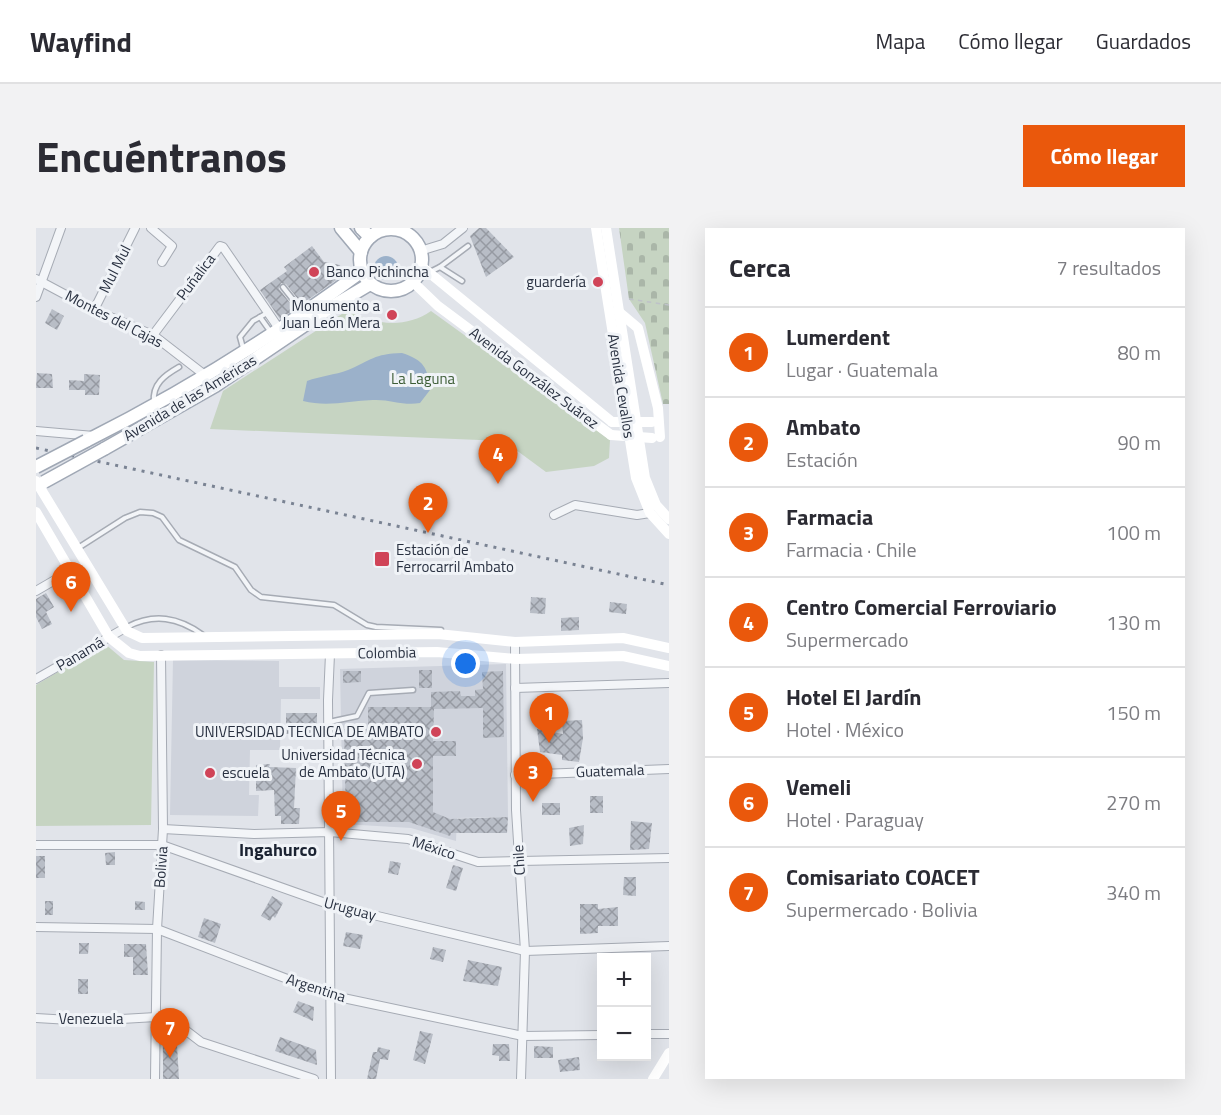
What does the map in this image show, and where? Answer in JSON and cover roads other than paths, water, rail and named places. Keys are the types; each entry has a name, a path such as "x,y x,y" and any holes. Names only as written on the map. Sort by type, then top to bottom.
{"main road":[{"path":"340,228 360,252"},
{"name":"Avenida Cevallos","path":"596,228 636,478 650,513 669,534"},
{"name":"Avenida Cevallos","path":"606,228 645,478 656,505 669,519"},
{"path":"393,229 410,236 420,251 424,270 406,288 388,292 370,284 361,272 360,252 365,233 393,229"},
{"name":"Avenida González Suárez","path":"424,270 612,422 660,421"},
{"name":"Avenida de las Américas","path":"36,467 156,405 206,376 304,315 361,272"},
{"name":"Avenida González Suárez","path":"413,282 438,306 611,435 660,437"},
{"name":"Avenida de las Américas","path":"38,483 215,387 341,300 370,284"},
{"path":"619,312 638,328 658,408 660,437"},
{"path":"594,424 601,413"},
{"path":"38,483 125,628"},
{"path":"36,512 72,570 109,637"},
{"name":"Colombia","path":"125,628 142,638 447,635 515,642 623,638 669,648"},
{"name":"Colombia","path":"109,637 129,653 140,656 437,652 516,659 623,656 669,666"},
{"path":"653,1079 669,1053"}],"street":[{"path":"36,297 39,281 61,228"},
{"name":"Mul Mul","path":"94,310 135,228"},
{"path":"151,228 172,246 162,262"},
{"path":"420,251 443,244 463,228"},
{"name":"Puñalica","path":"153,335 220,246 264,302 276,332"},
{"name":"Montes del Cajas","path":"39,281 94,310 153,335 206,376 215,387"},
{"path":"36,431 91,439"},
{"path":"554,515 576,505 637,515 650,513"},
{"path":"36,591 72,570"},
{"name":"Panamá","path":"36,679 125,628"},
{"name":"Chile","path":"515,642 516,775 525,951 521,1079"},
{"path":"330,654 328,722 331,905 328,995 331,1079"},
{"name":"Bolivia","path":"155,1079 157,929 163,829 161,655"},
{"path":"515,688 669,682"},
{"name":"Guatemala","path":"516,775 669,769"},
{"name":"México","path":"163,829 255,834 330,832 408,839 478,862 520,863 669,858"},
{"name":"Uruguay","path":"36,845 162,845 331,905 525,951 669,946"},
{"name":"Argentina","path":"36,927 157,929 328,995 523,1036 597,1035"},
{"name":"Venezuela","path":"36,1018 87,1021 156,1017 184,1029 201,1042 314,1079"},
{"path":"651,1034 669,1034"}],"lane":[{"path":"424,270 440,267 468,246"},
{"path":"440,267 462,281"},
{"path":"283,287 304,315"},
{"path":"246,351 239,343 245,328 268,312"},
{"path":"260,317 276,332"},
{"path":"156,405 153,393 157,385 178,367"},
{"path":"78,548 133,515 140,512 153,513 162,517 179,540 235,567 251,590 261,597 334,605 367,625 430,627 445,631 447,635"},
{"path":"125,628 142,620 168,617 206,637"},
{"path":"328,722 357,716 366,698 374,691 413,690"}],"water":[{"path":"386,256 391,257 397,263 397,273 391,279 386,280 381,279 375,273 374,268 375,263 381,257"},
{"path":"402,353 420,362 426,370 430,390 420,403 408,404 379,400 329,404 303,401 307,381 348,370 378,356"}],"railway":[{"path":"36,448 669,585"}],"place":[{"name":"Banco Pichincha","path":"314,272"},
{"name":"guardería","path":"598,282"},
{"name":"Monumento a Juan León Mera","path":"392,315"},
{"name":"Centro Comercial Ferroviario","path":"498,484"},
{"name":"Ambato","path":"428,533"},
{"name":"Estación de Ferrocarril Ambato","path":"382,559"},
{"name":"Vemeli","path":"71,612"},
{"name":"UNIVERSIDAD TECNICA DE AMBATO","path":"436,732"},
{"name":"Lumerdent","path":"549,743"},
{"name":"Universidad Técnica de Ambato (UTA)","path":"417,764"},
{"name":"escuela","path":"210,773"},
{"name":"Farmacia","path":"533,802"},
{"name":"Hotel El Jardín","path":"341,841"},
{"name":"Comisariato COACET","path":"170,1058"}],"district":[{"name":"Ingahurco","path":"278,850"}],"park label":[{"name":"La Laguna","path":"423,379"}]}
